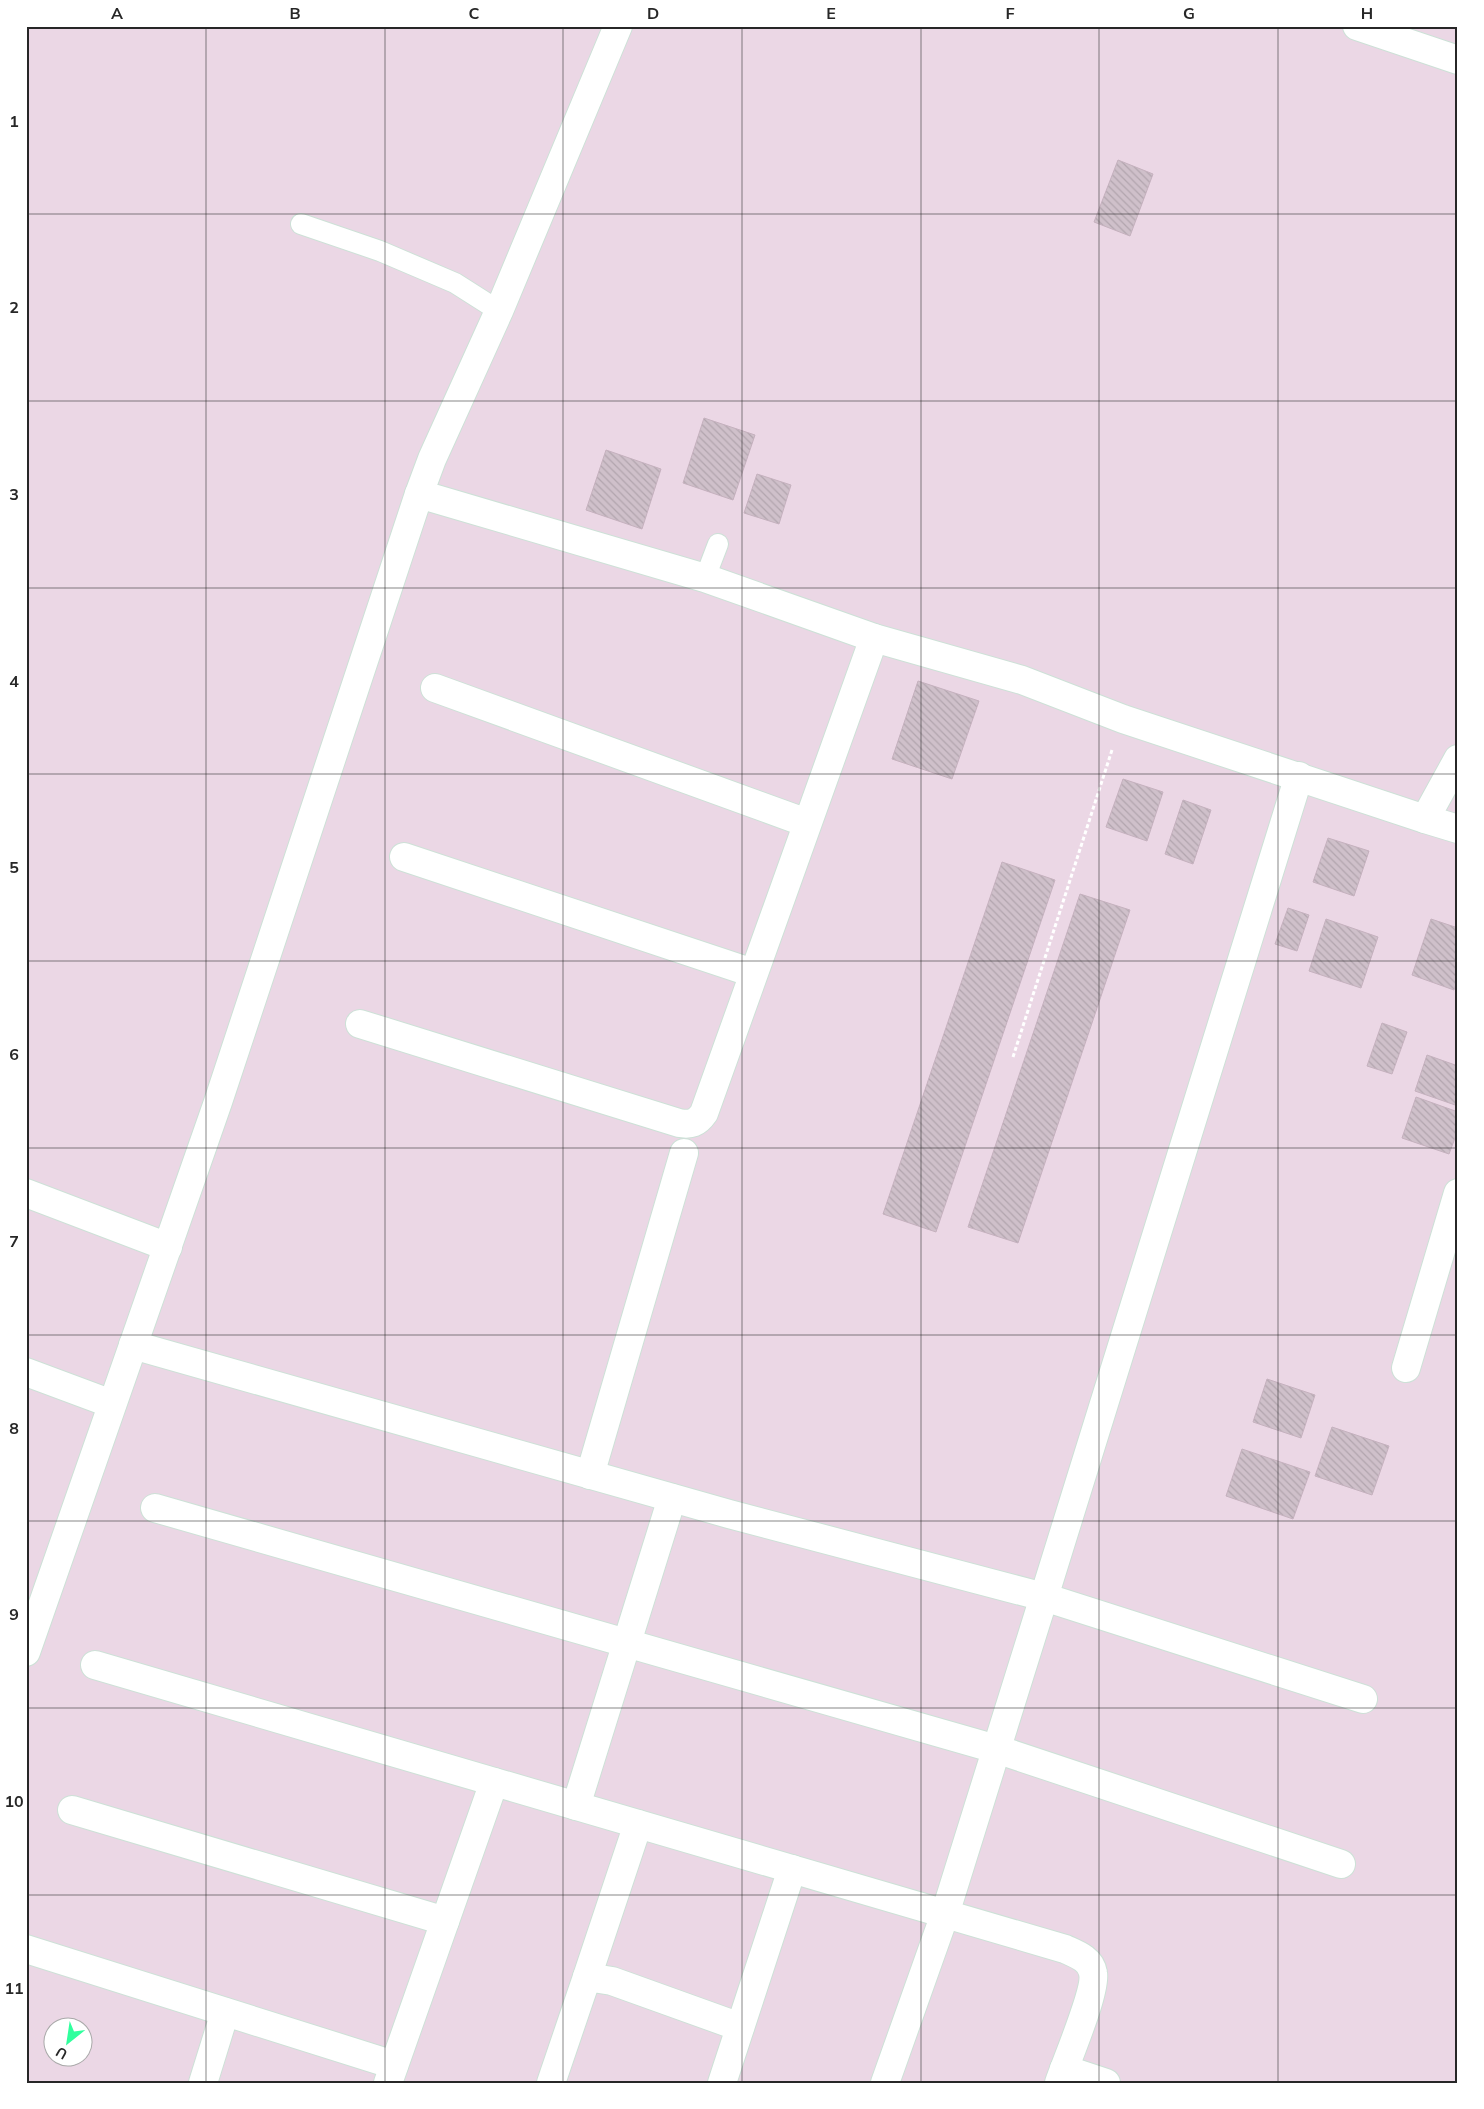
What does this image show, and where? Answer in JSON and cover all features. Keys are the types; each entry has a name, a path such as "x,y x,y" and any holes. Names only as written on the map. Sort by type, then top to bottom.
{"street":[{"path":"26,1652 218,1102 419,494 432,459 499,311 618,26"},
{"path":"1356,26 1458,60"},
{"path":"419,494 704,578 874,638 1022,680 1123,718 1458,829"},
{"path":"360,1024 689,1125 698,1121 704,1113 874,638"},
{"path":"435,688 807,823"},
{"path":"1425,819 1458,759"},
{"path":"885,2083 945,1914 1300,776"},
{"path":"404,857 753,973"},
{"path":"590,1474 684,1153"},
{"path":"26,1193 168,1247"},
{"path":"1406,1368 1458,1193"},
{"path":"133,1345 672,1498 1044,1597 1363,1698"},
{"path":"26,1372 112,1404"},
{"path":"576,1806 672,1498"},
{"path":"155,1508 996,1749 1341,1864"},
{"path":"95,1665 1065,1949 1085,1959 1093,1972 1092,1990 1062,2076 1106,2083"},
{"path":"26,1949 225,2012 391,2074 494,1782"},
{"path":"72,1810 445,1921"},
{"path":"551,2083 638,1824"},
{"path":"722,2083 792,1869"},
{"path":"587,1977 612,1981 740,2027"},
{"path":"202,2083 225,2012"}],"lane":[{"path":"301,224 380,251 454,283 499,311"},
{"path":"704,578 718,544"}],"path":[{"path":"1013,1057 1123,718"}],"building":[{"path":"1118,160 1153,174 1130,236 1094,222"},
{"path":"704,418 755,435 733,500 683,483"},
{"path":"606,450 661,469 642,529 586,510"},
{"path":"757,474 791,485 779,524 744,513"},
{"path":"918,681 979,701 952,779 892,759"},
{"path":"1123,779 1163,792 1147,841 1106,827"},
{"path":"1183,800 1211,810 1193,864 1165,854"},
{"path":"1328,838 1369,851 1354,896 1313,882"},
{"path":"1002,862 1055,880 936,1232 883,1214"},
{"path":"1080,894 1130,910 1018,1243 968,1227"},
{"path":"1288,908 1309,915 1297,951 1275,944"},
{"path":"1326,919 1378,937 1361,988 1309,971"},
{"path":"1431,919 1458,928 1458,978 1454,990 1412,975"},
{"path":"1382,1023 1407,1032 1392,1074 1367,1066"},
{"path":"1427,1055 1458,1066 1458,1106 1415,1091"},
{"path":"1416,1097 1458,1112 1458,1130 1449,1154 1402,1138"},
{"path":"1267,1379 1315,1395 1301,1438 1253,1422"},
{"path":"1332,1427 1389,1446 1372,1495 1315,1476"},
{"path":"1242,1449 1310,1472 1293,1519 1226,1496"}]}
